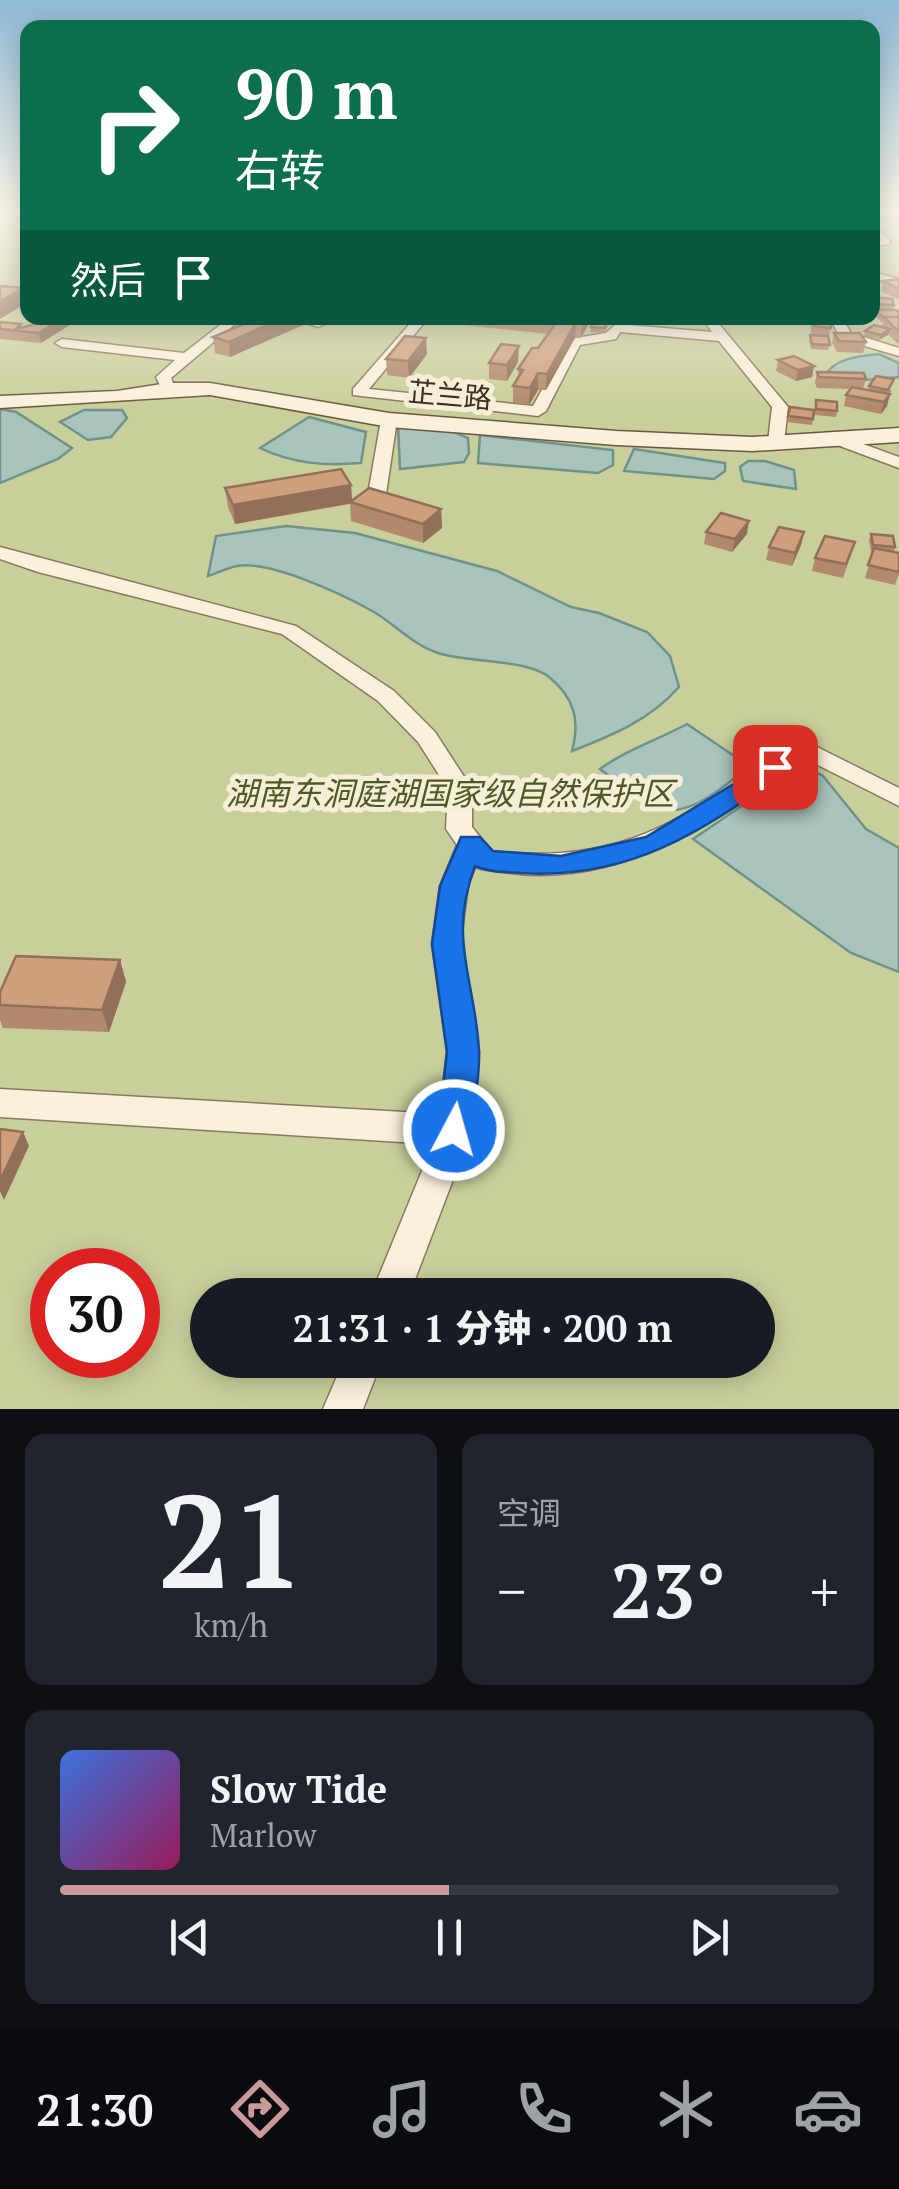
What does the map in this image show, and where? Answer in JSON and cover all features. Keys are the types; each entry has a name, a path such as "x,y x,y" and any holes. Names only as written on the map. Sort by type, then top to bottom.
{"street":[{"path":"168,389 164,377 228,325"},
{"path":"411,325 358,392 538,410 575,342 611,336 616,328 724,338"},
{"path":"714,325 780,407 776,442"},
{"path":"840,325 846,336 899,352"},
{"path":"62,344 190,358"},
{"name":"芷兰路","path":"0,402 117,397 168,389 258,395 389,420 616,438 776,442 899,435"},
{"path":"377,494 389,420"},
{"path":"838,440 899,463"},
{"path":"0,553 289,630 386,696 427,736 460,789 459,830 485,860 561,866 653,844 720,806 803,748 899,798"},
{"path":"397,1278 454,1130 463,1052 446,944 454,886 471,844"},
{"path":"0,1104 454,1130"},
{"path":"343,1409 356,1378"}],"green space":[{"name":"湖南东洞庭湖国家级自然保护区","path":"0,276 20,276 20,325 880,325 880,276 899,276 899,1409 0,1409"}],"water":[{"path":"879,354 899,363 899,377 843,382 824,377 841,362"},
{"path":"0,409 16,412 72,448 58,459 0,483"},
{"path":"84,410 122,410 127,418 111,437 88,440 60,422"},
{"path":"309,417 366,432 361,463 310,463 260,448"},
{"path":"398,426 445,428 468,438 469,453 464,462 400,469"},
{"path":"480,435 613,450 613,465 598,473 478,463"},
{"path":"634,449 725,463 725,471 714,479 624,471"},
{"path":"748,461 765,461 794,470 796,489 743,481 740,467"},
{"path":"286,526 355,533 497,571 571,607 599,613 647,632 670,656 679,687 643,718 572,751 575,720 570,702 558,685 539,671 438,653 361,605 287,573 237,566 208,576 216,536"},
{"path":"687,724 749,766 704,800 677,810 664,810 644,802 600,769 631,751"},
{"path":"802,765 823,776 866,829 899,848 899,972 851,953 693,839"}],"building":[{"path":"899,279 899,289 883,281"},
{"path":"0,286 20,288 20,290 0,301"},
{"path":"880,298 892,299 894,305 880,304"},
{"path":"880,310 899,312 899,317 884,318"},
{"path":"884,317 899,317 899,332"},
{"path":"0,322 20,324 16,329 52,325 39,333 0,329"},
{"path":"241,325 267,325 229,342 213,337"},
{"path":"555,325 574,325 547,374 538,373 530,388 513,386 523,370 518,369 532,348 538,348"},
{"path":"874,325 890,329 881,335 865,331"},
{"path":"834,333 860,333 866,342 839,341"},
{"path":"810,335 828,336 830,345 812,344"},
{"path":"405,336 426,338 408,361 386,359"},
{"path":"501,344 519,346 507,365 489,363"},
{"path":"794,356 814,366 798,370 778,360"},
{"path":"817,372 864,373 866,379 819,377"},
{"path":"876,376 894,379 888,390 869,386"},
{"path":"852,387 890,394 884,402 846,395"},
{"path":"816,400 837,402 837,411 816,409"},
{"path":"790,407 814,410 813,419 788,416"},
{"path":"341,469 351,485 233,505 225,488"},
{"path":"369,488 441,509 423,524 350,502"},
{"path":"721,513 749,521 735,539 706,532"},
{"path":"779,527 804,532 795,553 769,547"},
{"path":"871,534 893,536 895,547 873,545"},
{"path":"825,536 855,542 846,564 815,558"},
{"path":"874,548 899,553 899,572 868,565"},
{"path":"16,956 120,960 102,1010 0,1005 0,992"},
{"path":"0,1129 23,1132 0,1181"}],"route":[{"path":"454,1130 463,1052 446,944 454,886 471,844 485,860 561,866 653,844 720,806 775,767"}]}
